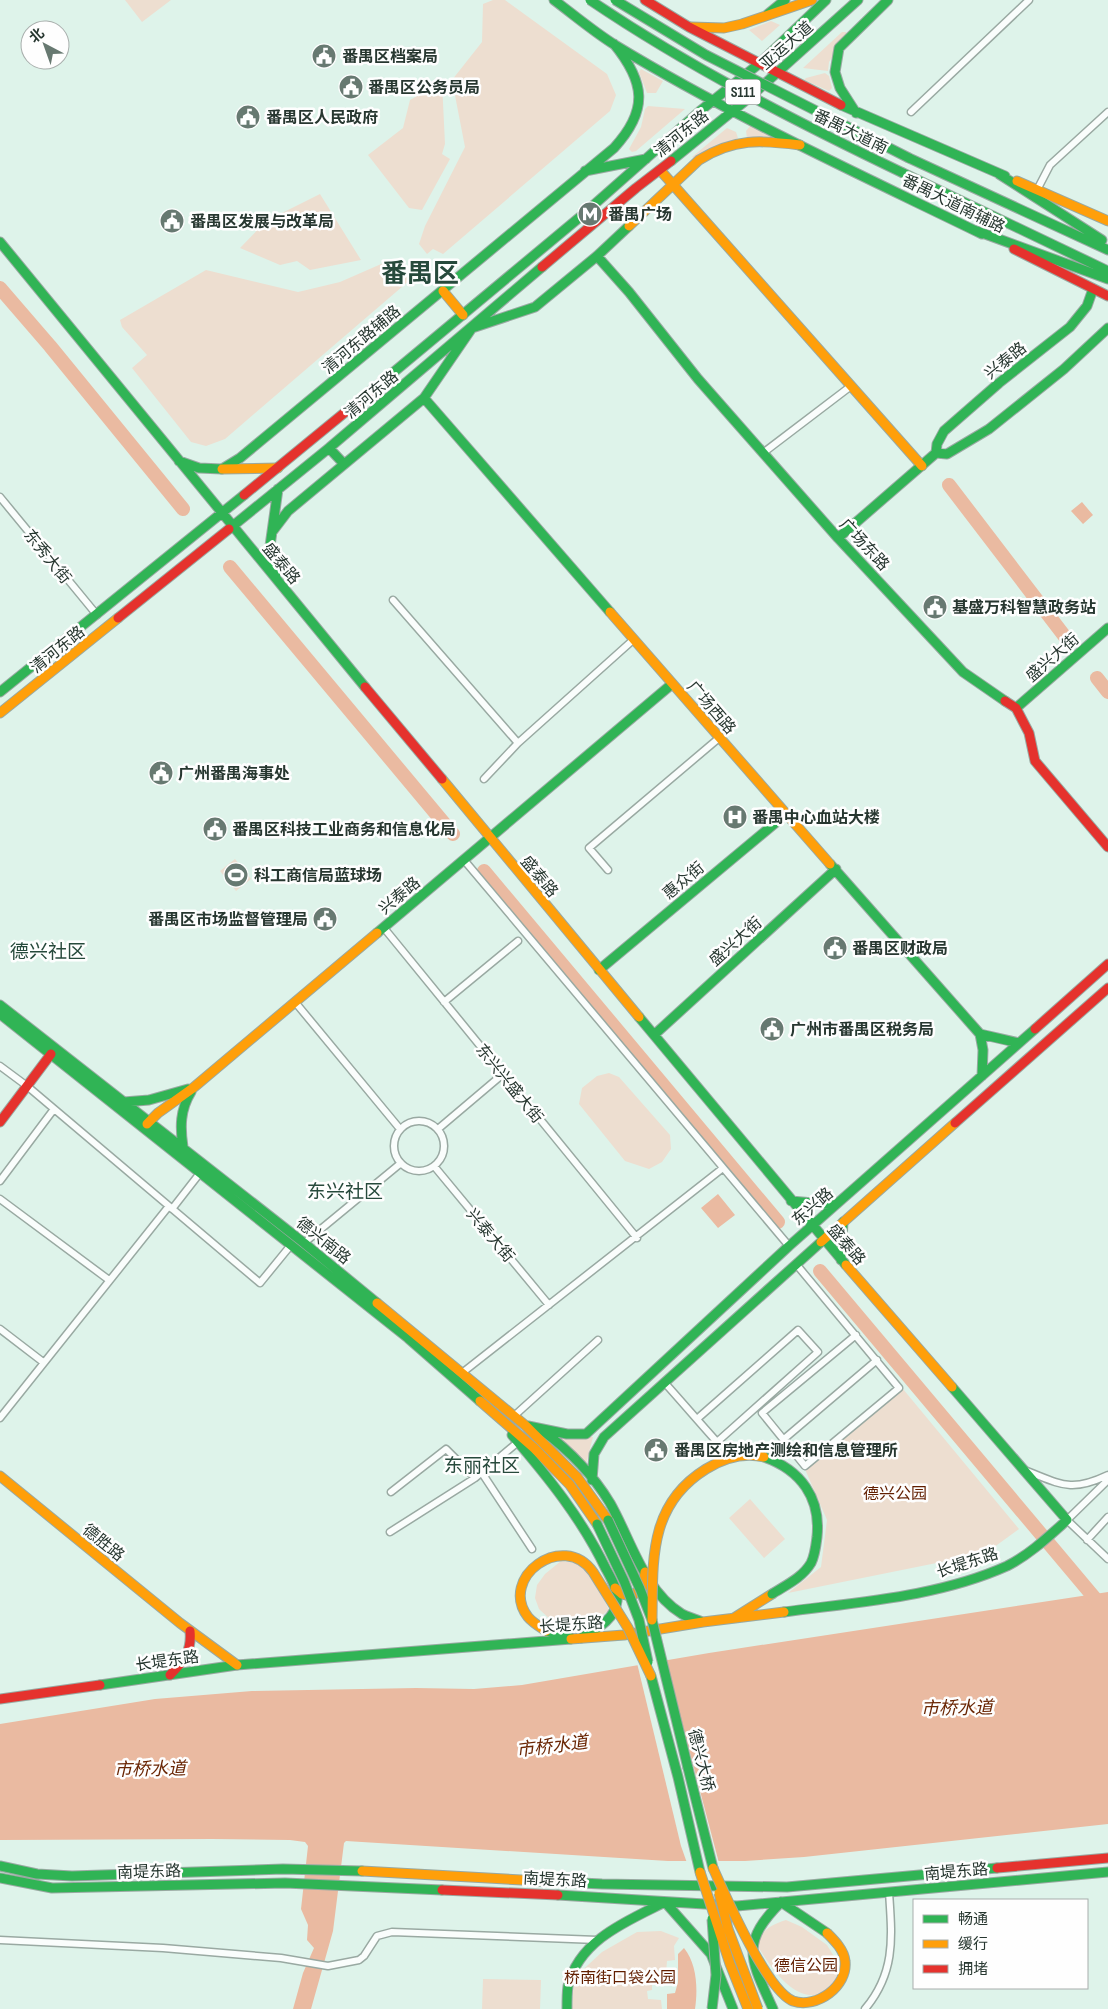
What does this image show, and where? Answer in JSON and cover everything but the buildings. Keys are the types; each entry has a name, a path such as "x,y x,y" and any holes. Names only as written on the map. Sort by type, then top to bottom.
{"main road":[{"name":"番禺大道南辅路","path":"554,0 614,44 714,100 800,145 1108,296"},
{"name":"番禺大道南","path":"590,0 615,18 699,69 798,122 1108,271"},
{"name":"番禺大道南","path":"615,0 706,55 909,158 1108,250"},
{"path":"645,0 689,27 856,113 1108,221"},
{"path":"768,14 785,0"},
{"path":"689,27 724,28 742,24 812,0"},
{"name":"亚运大道","path":"738,81 760,63 826,0"},
{"name":"亚运大道","path":"756,91 858,0"},
{"path":"856,113 840,88 835,72 838,48 888,0"},
{"name":"清河东路辅路","path":"222,469 253,449 622,140 634,121 637,112 639,89 637,77 631,66 614,44"},
{"name":"清河东路","path":"2,687 97,615 464,315 738,81"},
{"name":"清河东路","path":"0,713 329,448 636,188 756,91"},
{"path":"272,532 288,511 424,398 472,328 535,306 597,256 699,160 710,152 744,141 756,140 800,145"},
{"path":"585,172 647,158"},
{"path":"660,170 922,466"},
{"path":"999,174 1108,244"},
{"path":"977,231 1108,279"},
{"name":"盛泰路","path":"0,242 179,462 599,970 812,1226 1024,1470 1064,1523"},
{"name":"广场东路","path":"597,256 629,292 698,379 838,538 963,672 1016,708 1029,733 1035,761 1108,847"},
{"name":"兴泰路","path":"838,538 936,453 937,444 944,431 1070,327 1088,306 1093,289"},
{"path":"443,291 464,315"},
{"name":"兴泰路","path":"936,453 947,454 989,429 1064,369 1108,328"},
{"name":"广场西路","path":"424,398 719,738 980,1034"},
{"path":"329,448 344,464"},
{"path":"179,462 199,468 278,468"},
{"path":"276,578 270,546 278,489"},
{"path":"175,551 186,564"},
{"name":"盛兴大街","path":"1016,708 1108,628"},
{"name":"兴泰路","path":"147,1124 193,1088 384,928 672,684"},
{"name":"惠众街","path":"599,970 786,814"},
{"name":"盛兴大街","path":"654,1035 836,869"},
{"name":"东兴路","path":"526,1426 567,1434 586,1434 789,1246 1108,964"},
{"name":"东兴路","path":"592,1480 592,1460 596,1446 772,1285 1108,988"},
{"name":"德兴南路","path":"0,1004 124,1102 200,1173 408,1338 534,1448 570,1485 596,1524"},
{"name":"德兴南路","path":"0,1014 147,1124 183,1147 304,1243 514,1416 577,1477 608,1520"},
{"path":"982,1076 983,1050 980,1034 1019,1043"},
{"path":"0,1122 51,1054"},
{"path":"124,1102 152,1100 193,1088"},
{"path":"183,1147 180,1132 183,1104 193,1088"},
{"path":"863,1181 875,1194"},
{"path":"791,1201 835,1205"},
{"path":"841,1260 843,1222"},
{"path":"761,1272 772,1285"},
{"path":"491,1411 575,1513 602,1560 615,1588 617,1601 612,1615 605,1622 578,1639 546,1630 529,1618 524,1610 520,1594 526,1573 544,1560 554,1556 569,1556 588,1567 628,1628 651,1676"},
{"path":"539,1429 556,1441 592,1480 610,1503 645,1572 667,1601 688,1618 703,1622"},
{"path":"652,1620 656,1547 663,1515 677,1493 691,1479 716,1464 752,1454 765,1457 788,1469 805,1486 816,1506 816,1543 813,1558 808,1567 772,1594 730,1620"},
{"name":"德胜路","path":"0,1476 190,1631 237,1665"},
{"name":"德兴大桥","path":"608,1520 640,1589 652,1620 728,1929 758,2009"},
{"name":"长堤东路","path":"0,1699 237,1665 624,1635 703,1622 730,1620 901,1596 967,1581 1008,1565 1039,1545 1064,1523"},
{"name":"德兴大桥","path":"596,1524 624,1581 639,1620 651,1676 676,1768 700,1872 730,1964 748,2009"},
{"path":"615,1588 622,1594 632,1596 642,1587 645,1572"},
{"path":"665,1628 672,1622 675,1608"},
{"path":"170,1675 185,1660 192,1647 190,1631"},
{"name":"南堤东路","path":"0,1866 37,1874 72,1876 283,1869 349,1870 602,1884 788,1887 1108,1858"},
{"path":"713,1868 734,1916 768,1974 779,1989 793,2001 802,2005 818,2005 838,1994 843,1984 847,1967 845,1958 839,1945 827,1933 781,1902 764,1919 756,1932 752,1944 752,1960 773,2009"},
{"path":"700,1872 711,1916 716,1951 715,1995 712,2009"},
{"name":"南堤东路","path":"0,1878 19,1884 65,1889 285,1883 602,1897 737,1906 1108,1872"},
{"path":"567,2009 567,1988 572,1973 582,1956 597,1940 618,1926 666,1902 711,1954 734,2009"}],"street":[{"path":"911,112 1029,0"},
{"path":"1037,190 1050,165 1108,112"},
{"path":"763,453 851,386"},
{"name":"东秀大街","path":"0,497 97,615"},
{"path":"393,600 518,743"},
{"path":"484,780 518,743 634,640"},
{"path":"608,870 589,848 719,738"},
{"path":"464,860 789,1246"},
{"name":"东兴兴盛大街","path":"384,928 636,1238"},
{"path":"444,1002 518,941"},
{"path":"295,1002 400,1129"},
{"path":"0,1066 27,1086 260,1283 291,1245"},
{"path":"438,1129 503,1074"},
{"path":"0,1181 54,1109"},
{"path":"419,1120 426,1121 438,1129 444,1144 443,1153 434,1166 414,1171 401,1164 394,1150 396,1135 400,1129 406,1124 419,1120"},
{"path":"304,1243 401,1164"},
{"name":"兴泰大街","path":"434,1166 549,1305"},
{"path":"462,1373 723,1168"},
{"path":"0,1418 109,1280 200,1173"},
{"path":"0,1199 109,1280"},
{"path":"796,1264 856,1335 876,1360 900,1388 805,1466 762,1412 856,1335"},
{"path":"0,1329 44,1362"},
{"path":"664,1382 716,1442 818,1352 798,1330 697,1419"},
{"path":"514,1416 598,1340"},
{"path":"784,1439 876,1360"},
{"path":"390,1532 475,1478 518,1442"},
{"path":"391,1492 446,1449 475,1478"},
{"path":"1024,1470 1057,1483 1073,1486 1085,1485 1108,1475"},
{"path":"482,1473 532,1549"},
{"name":"长堤东路","path":"1064,1523 1108,1480"},
{"path":"1088,1540 1106,1521"},
{"path":"1064,1523 1088,1540 1108,1559"},
{"path":"866,2009 881,1986 891,1952 892,1934 889,1892"},
{"path":"0,1940 163,1948 281,1958 328,1966 359,1960 364,1956 377,1936 392,1932 597,1940"}],"green space":[{"path":"125,0 171,0 142,22"},
{"path":"493,0 505,0 607,74 616,95 610,111 443,254 433,249 427,254 419,244 425,226 465,147 452,80 482,42 483,4"},
{"path":"771,21 780,25 762,41 749,30"},
{"path":"842,32 846,32 846,36 829,62 828,71 803,68"},
{"path":"641,69 663,81 656,93 647,93 639,72"},
{"path":"825,73 829,76 832,88 829,91 804,80 806,78"},
{"path":"442,82 445,144 442,154 450,159 422,210 409,208 368,155 403,128 410,100"},
{"path":"648,106 685,109 636,151 632,152 629,149 641,127 645,109"},
{"path":"751,125 777,136 747,138 746,131"},
{"path":"727,128 736,132 738,138 695,159 692,157"},
{"path":"320,194 361,260 310,270 297,261 280,265 240,248 266,221"},
{"path":"388,261 410,280 225,439 206,446 191,442 132,368 147,355 122,327 120,320 206,270 298,292 340,282"},
{"name":"科工商信局蓝球场","path":"235,859 251,879 236,891 220,871"},
{"path":"609,1073 619,1077 670,1135 671,1149 662,1162 649,1169 625,1161 579,1104 582,1088 597,1076"},
{"name":"德兴公园","path":"903,1389 1019,1529 986,1553 788,1593 821,1567 827,1520 804,1467"},
{"path":"555,1436 593,1437 585,1468"},
{"path":"750,1499 785,1539 764,1558 729,1518"},
{"path":"561,1561 580,1565 597,1586 609,1610 596,1620 578,1625 555,1624 539,1609 535,1598 537,1585 545,1574"},
{"name":"德信公园","path":"786,1920 802,1927 827,1945 840,1966 834,1983 828,1991 817,1995 795,1990 777,1974 757,1945 764,1931"},
{"name":"桥南街口袋公园","path":"661,1931 679,1938 674,1946 675,1960 667,1961 666,1973 652,1977 652,1990 647,1991 648,1999 661,2000 662,2009 572,2009 574,1978 602,1952 637,1932"},
{"path":"483,1979 541,1980 540,2009 482,2009"}],"water":[{"path":"1082,502 1093,515 1083,524 1071,511"},
{"path":"718,1194 735,1215 718,1228 701,1208"},
{"name":"市桥水道","path":"1108,1592 1108,1824 804,1857 745,1861 668,1861 346,1841 344,1843 333,1931 311,2009 293,2009 303,1973 314,1948 307,1940 308,1925 301,1909 308,1846 305,1842 290,1840 212,1839 0,1840 0,1724 155,1699 252,1691 416,1688 474,1689 522,1685 709,1653"},
{"path":"684,1948 692,1961 696,1977 695,2009 667,2009 667,1994 675,1993 678,1982 678,1954"}],"pier":[{"path":"665,1658 719,1863 687,1863 681,1846 637,1663"}],"waterway":[{"path":"0,288 50,346 183,509"},
{"path":"949,485 1069,642"},
{"path":"230,567 453,834"},
{"path":"1097,678 1108,692"},
{"path":"484,871 778,1222"},
{"path":"820,1271 1098,1602 1108,1617"}],"traffic: fast":[{"path":"554,0 615,45 704,96 796,144 982,234"},
{"path":"590,0 665,48 743,92 903,173"},
{"path":"615,0 706,55 909,158"},
{"path":"768,14 785,0"},
{"path":"371,391 580,217 700,111 760,63 826,0"},
{"path":"671,161 750,97 858,0"},
{"path":"856,113 840,88 835,72 839,48 888,0"},
{"path":"179,461 199,468 222,469 240,458 614,148 633,121 638,108 639,96 632,71 614,44"},
{"path":"841,105 1005,176"},
{"path":"909,158 1108,250"},
{"path":"585,171 646,159"},
{"path":"903,173 1108,271"},
{"path":"999,174 1102,240"},
{"path":"610,612 424,398 472,328 535,307 597,256 629,226"},
{"path":"977,231 1108,279"},
{"path":"0,242 365,687"},
{"path":"597,256 629,292 698,379 838,538 963,672 1005,701"},
{"path":"229,529 329,448 542,267"},
{"path":"838,538 936,453 937,444 944,431 999,383 1070,327 1087,306 1093,289"},
{"path":"936,453 947,454 989,429 1064,369 1108,328"},
{"path":"272,532 288,511 424,398"},
{"path":"329,448 344,464"},
{"path":"276,578 270,546 278,489"},
{"path":"0,692 244,495"},
{"path":"1016,708 1108,628"},
{"path":"377,933 672,684"},
{"path":"599,970 786,814"},
{"path":"830,864 980,1034 983,1050 982,1076"},
{"path":"654,1035 836,869"},
{"path":"0,1005 304,1243 377,1303"},
{"path":"0,1014 408,1338 480,1401"},
{"path":"639,1017 846,1265"},
{"path":"528,1426 567,1434 586,1434 789,1246 1035,1029"},
{"path":"980,1034 1019,1043"},
{"path":"124,1102 149,1100 188,1089"},
{"path":"183,1147 182,1119 185,1105 191,1092"},
{"path":"791,1201 835,1205"},
{"path":"841,1260 843,1222"},
{"path":"592,1480 594,1454 604,1437 821,1242"},
{"path":"784,1612 926,1592 981,1576 1007,1566 1023,1557 1067,1520 952,1387"},
{"path":"543,1431 580,1464 596,1483 618,1517 640,1564 658,1592 682,1614 700,1621"},
{"path":"512,1435 575,1516 597,1551 615,1588 617,1601 613,1614 604,1623 581,1638"},
{"path":"764,1457 788,1470 806,1487 816,1510 817,1523 816,1547 811,1563 798,1577 772,1594"},
{"path":"608,1520 640,1589 652,1620 688,1768"},
{"path":"597,1524 624,1581 639,1620 648,1662"},
{"path":"546,1631 571,1638"},
{"path":"100,1685 237,1665 571,1639"},
{"path":"651,1676 678,1777 700,1872"},
{"path":"688,1768 713,1868"},
{"path":"0,1866 37,1874 72,1876 283,1869 362,1871"},
{"path":"540,1881 787,1887 997,1868"},
{"path":"558,1895 737,1906 1108,1872"},
{"path":"0,1878 52,1888 285,1883 442,1890"},
{"path":"567,2009 568,1986 582,1956 606,1934 665,1902 711,1954 733,2009"},
{"path":"773,2009 759,1978 753,1953 754,1941 768,1917 781,1902 827,1933"},
{"path":"712,1919 716,1975 712,2009"}],"traffic: slow":[{"path":"691,27 724,28 742,24 812,0"},
{"path":"629,226 699,160 712,153 736,144 748,142 800,145"},
{"path":"660,170 922,466"},
{"path":"1017,181 1108,221"},
{"path":"443,291 463,315"},
{"path":"222,469 278,468"},
{"path":"610,612 830,864"},
{"path":"0,713 118,618"},
{"path":"442,779 639,1017"},
{"path":"147,1124 158,1113 193,1088 377,933"},
{"path":"821,1242 955,1123"},
{"path":"846,1265 952,1387"},
{"path":"377,1303 526,1426 577,1477 608,1520"},
{"path":"480,1401 534,1448 570,1485 597,1524"},
{"path":"652,1620 654,1556 664,1517 673,1499 687,1483 706,1469 720,1462 734,1457 749,1455 764,1457"},
{"path":"0,1476 180,1623 237,1665"},
{"path":"546,1631 528,1617 521,1602 521,1588 527,1575 538,1564 551,1557 566,1556 580,1560 593,1572 628,1628 651,1676"},
{"path":"615,1588 622,1594 632,1596 643,1587 645,1572"},
{"path":"734,1618 772,1594"},
{"path":"571,1639 624,1635 703,1622 784,1612"},
{"path":"713,1868 759,1962 783,1994 793,2001 802,2003 812,2002 821,1998 836,1987 842,1979 845,1970 843,1953 827,1933"},
{"path":"362,1871 540,1881"},
{"path":"700,1872 730,1964 748,2009"},
{"path":"719,1893 728,1929 758,2009"}],"traffic: jam":[{"path":"645,0 689,27 841,105"},
{"path":"542,267 671,161"},
{"path":"1014,249 1108,296"},
{"path":"244,495 371,391"},
{"path":"118,618 229,529"},
{"path":"365,687 442,779"},
{"path":"1005,701 1016,708 1029,733 1035,761 1108,847"},
{"path":"1035,1029 1108,964"},
{"path":"955,1123 1108,988"},
{"path":"0,1122 51,1054"},
{"path":"170,1675 186,1655 190,1644 190,1631"},
{"path":"0,1699 100,1685"},
{"path":"997,1868 1108,1858"},
{"path":"442,1890 558,1895"}],"place":[{"name":"番禺区档案局","path":"324,56"},
{"name":"番禺区公务员局","path":"351,87"},
{"name":"番禺区人民政府","path":"248,117"},
{"name":"番禺广场","path":"590,214"},
{"name":"番禺区发展与改革局","path":"172,221"},
{"name":"基盛万科智慧政务站","path":"935,607"},
{"name":"广州番禺海事处","path":"161,773"},
{"name":"番禺中心血站大楼","path":"735,817"},
{"name":"番禺区科技工业商务和信息化局","path":"215,829"},
{"name":"科工商信局蓝球场","path":"236,875"},
{"name":"番禺区市场监督管理局","path":"325,919"},
{"name":"番禺区财政局","path":"835,948"},
{"name":"广州市番禺区税务局","path":"772,1029"},
{"name":"番禺区房地产测绘和信息管理所","path":"656,1450"}],"district":[{"name":"番禺区","path":"420,273"},
{"name":"德兴社区","path":"48,951"},
{"name":"东兴社区","path":"345,1191"},
{"name":"东丽社区","path":"482,1465"}]}
